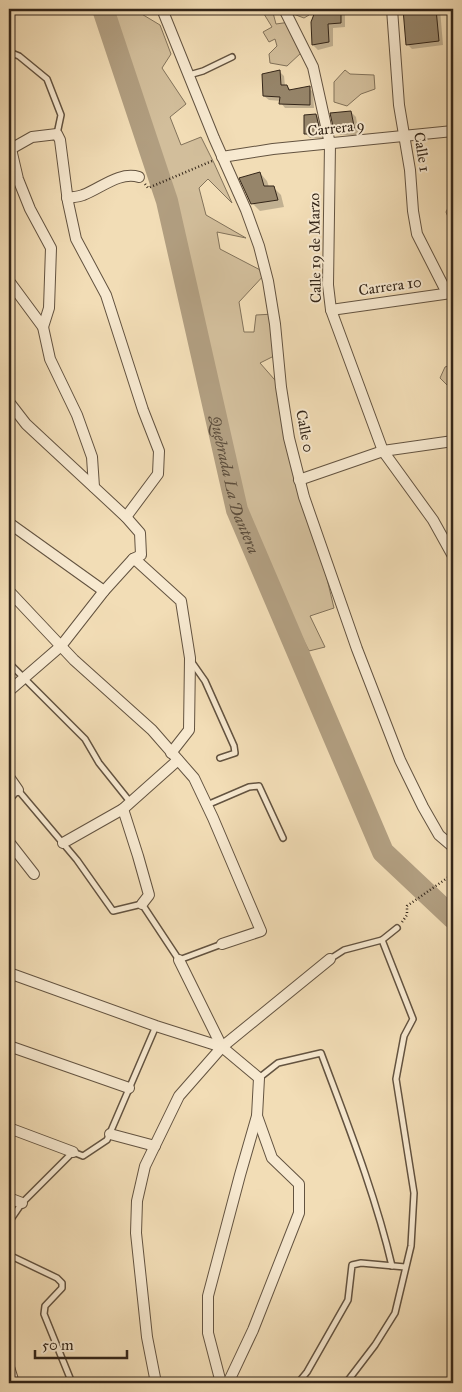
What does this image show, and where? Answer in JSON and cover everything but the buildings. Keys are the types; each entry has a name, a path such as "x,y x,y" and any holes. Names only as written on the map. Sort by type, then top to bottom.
{"street":[{"name":"Calle 0","path":"163,9 256,237 268,281 275,324 281,387 290,438 304,497 357,648 400,760 422,807 439,835 453,847"},
{"name":"Calle 19 de Marzo","path":"284,9 313,67 330,144 328,285 331,310 383,451 433,520 453,556"},
{"name":"Calle 1","path":"392,9 399,105 410,170 417,234 450,293"},
{"name":"Carrera 9","path":"222,157 272,149 453,131"},
{"path":"43,326 49,308 51,248 30,209 18,179 10,150 32,137 57,134 60,140 67,198 76,239 106,295 142,410 159,451 158,474 126,517"},
{"path":"67,198 83,195 127,176 139,177"},
{"path":"9,280 43,326 50,359 77,416 92,457 94,487"},
{"name":"Carrera 10","path":"331,310 450,293"},
{"path":"9,402 26,424 126,517 140,533 141,555 133,559 104,591 61,646 9,691"},
{"path":"299,480 383,451 453,441"},
{"path":"9,523 104,591"},
{"path":"63,843 127,806 175,757 188,730 190,658 181,601 133,559"},
{"path":"9,591 61,646 152,730 194,778 261,931 222,944"},
{"path":"9,777 18,790"},
{"path":"127,806 149,895 142,904"},
{"path":"9,842 34,874"},
{"path":"178,960 222,1047"},
{"path":"156,1383 147,1337 136,1233 137,1201 144,1166 179,1096 222,1047 330,960"},
{"path":"9,972 156,1026 222,1047 259,1078 257,1116 208,1296 208,1333 221,1383"},
{"path":"9,1046 129,1088"},
{"path":"228,1383 253,1330 299,1213 299,1184 272,1158 257,1116"},
{"path":"9,1128 73,1152"},
{"path":"110,1134 154,1146"},
{"path":"9,1198 22,1203"},
{"path":"9,1368 14,1383"}],"lane":[{"path":"9,52 19,56 47,79 61,115 57,134"},
{"path":"189,74 203,71 232,57"},
{"path":"190,658 205,681 234,746 235,753 220,758"},
{"path":"9,663 85,739 127,806"},
{"path":"207,805 248,787 259,786 282,838"},
{"path":"9,800 18,790 77,860 113,911 142,904 178,960 222,944"},
{"path":"330,960 344,950 382,940 397,928"},
{"path":"346,1383 395,1312 411,1246 414,1193 396,1079 404,1036 413,1019 382,940"},
{"path":"9,1222 22,1203 73,1152 83,1156 107,1140 156,1026"},
{"path":"259,1078 278,1063 321,1053 384,1229 392,1266"},
{"path":"9,1255 57,1278 62,1283 62,1288 45,1306 44,1314 72,1383"},
{"path":"298,1383 348,1300 352,1265 361,1262 405,1267"}],"path":[{"path":"139,177 148,188 222,157"},
{"path":"397,928 407,915 407,906 453,874"}],"shaded area":[{"path":"97,9 140,9 140,13 160,25 171,54 162,68 186,104 170,117 181,145 201,137 232,203 208,179 199,188 206,215 246,238 217,232 220,249 266,273 239,302 244,332 254,332 256,315 274,314 278,354 260,363 281,387 334,608 310,616 325,647 309,651 237,510 167,201"},
{"path":"267,9 272,9 276,24 290,22 302,52 287,66 270,63 269,54 277,46 275,39 269,42 263,32 272,27 264,14"},
{"path":"289,9 309,9 309,15 304,18 290,14"},
{"path":"345,70 350,74 374,75 375,89 361,94 347,106 334,102 334,82"},
{"path":"453,203 453,225 446,212 450,204"},
{"path":"453,364 453,387 449,387 440,378 445,367"}],"waterway":[{"name":"Quebrada La Dantera","path":"103,9 167,201 237,510 383,852 453,918"}]}
